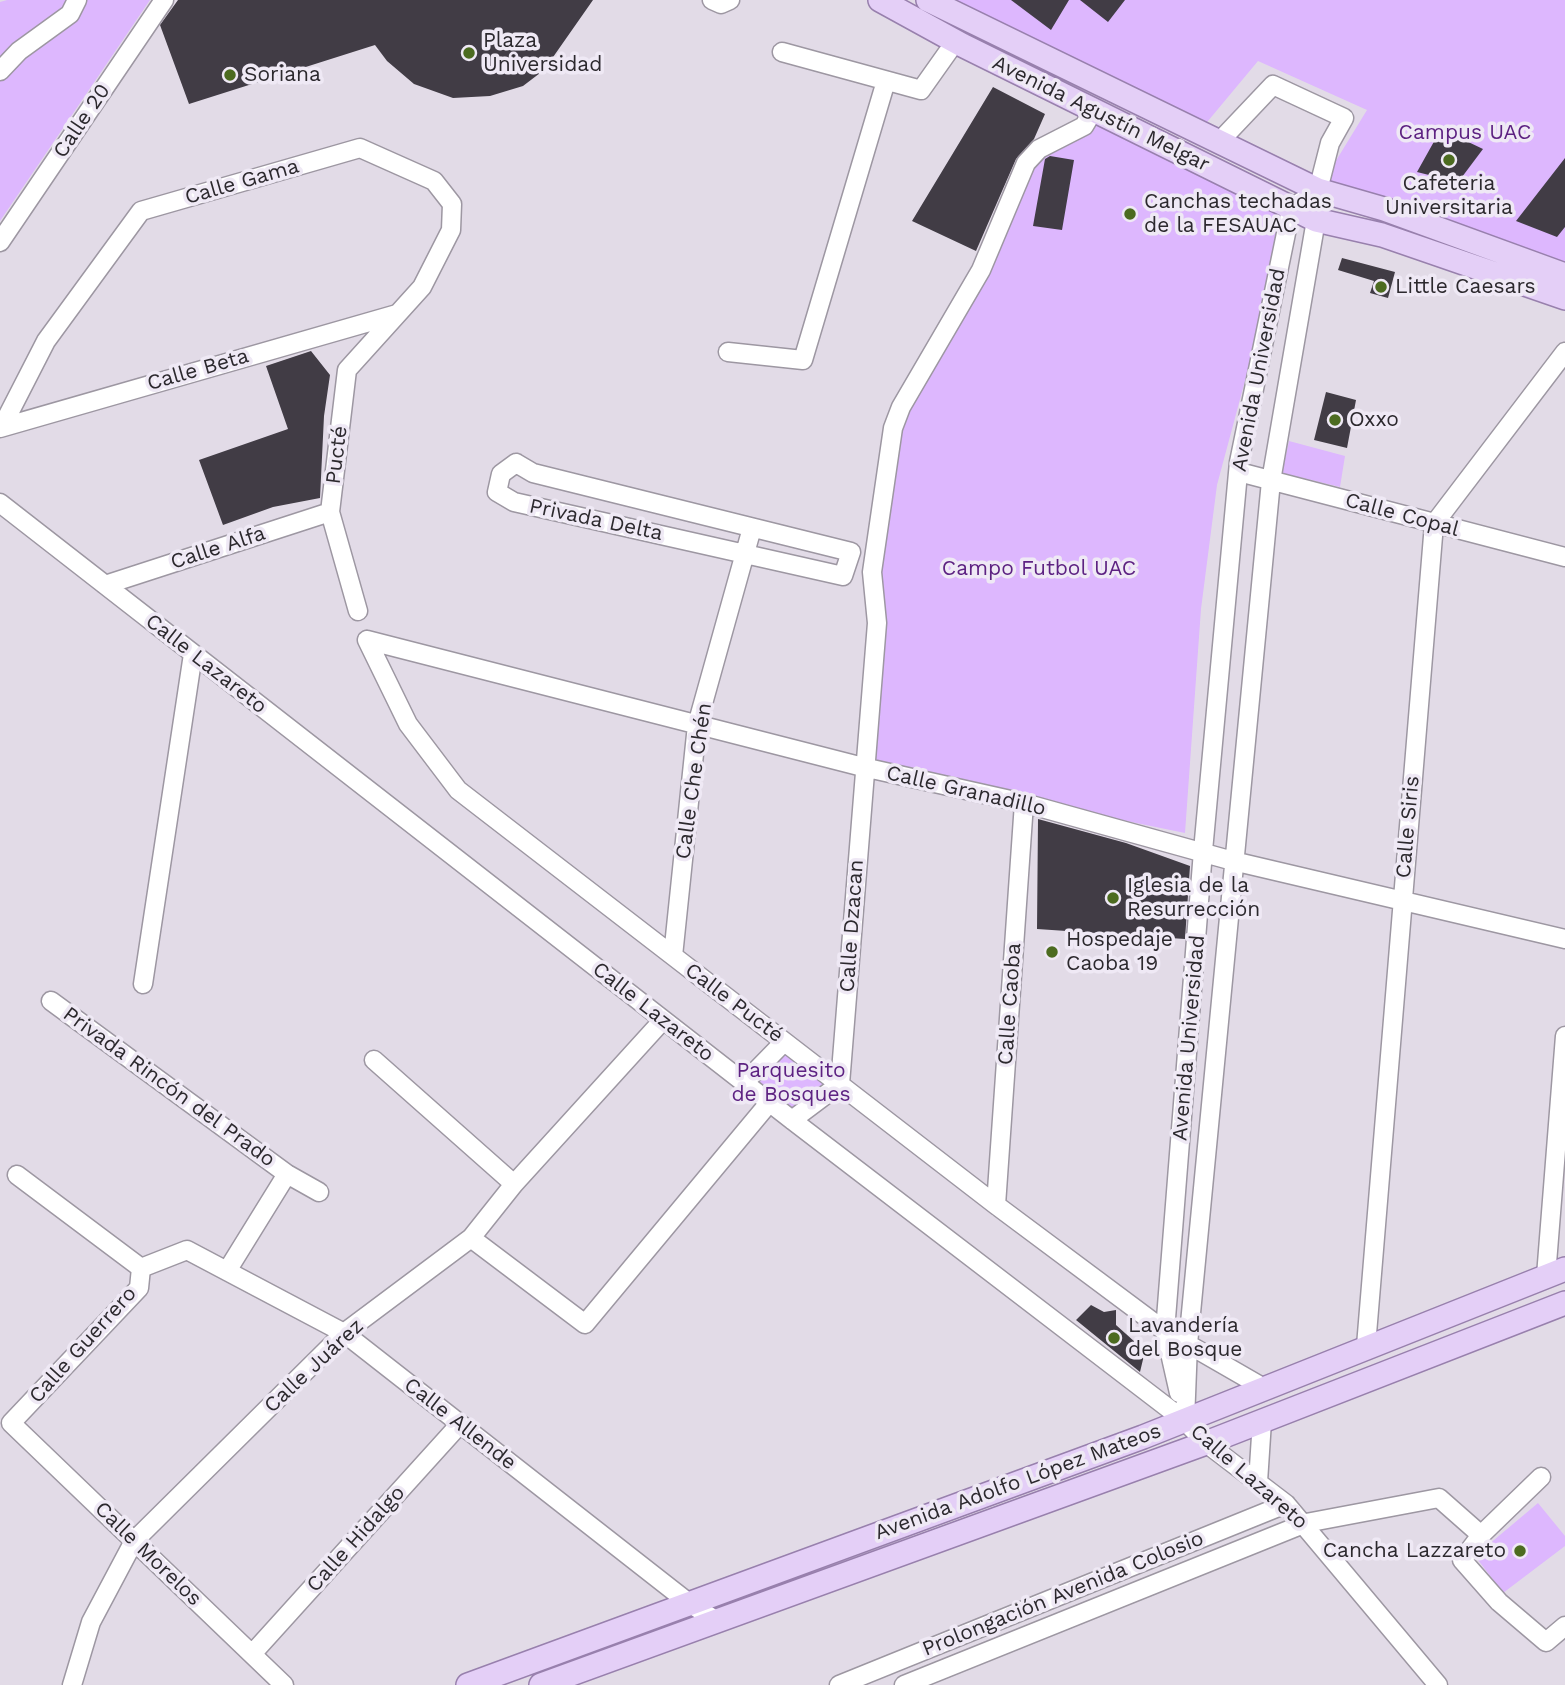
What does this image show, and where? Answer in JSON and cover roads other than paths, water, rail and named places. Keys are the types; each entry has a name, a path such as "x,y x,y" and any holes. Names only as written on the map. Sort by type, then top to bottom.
{"main road":[{"name":"Avenida Agustín Melgar","path":"880,0 955,42 1316,220 1382,235 1565,298"},
{"name":"Avenida Agustín Melgar","path":"928,0 1318,190 1384,209 1565,275"},
{"name":"Avenida Adolfo López Mateos","path":"468,1685 1185,1421 1366,1346 1555,1273"},
{"name":"Avenida Adolfo López Mateos","path":"541,1685 1206,1443 1565,1303"}],"street":[{"path":"0,71 19,51 70,14 77,0"},
{"name":"Calle 20","path":"0,242 164,0"},
{"path":"712,0 721,4 730,0"},
{"path":"782,52 922,90 955,42"},
{"path":"728,352 803,360 886,80"},
{"name":"Avenida Universidad","path":"1185,1421 1188,1344 1271,481 1316,220 1318,190 1330,143 1344,118 1273,85 1217,143"},
{"name":"Calle Dzacan","path":"840,1084 863,767 877,622 872,572 893,428 901,407 981,270 1031,155 1084,126 1093,110"},
{"name":"Calle Gama","path":"2,427 46,341 141,211 360,148 434,181 452,204 451,230 422,287 397,314"},
{"path":"1292,209 1318,190"},
{"name":"Avenida Universidad","path":"1185,1421 1165,1331 1203,851 1239,472 1292,209"},
{"name":"Calle Beta","path":"2,427 397,314"},
{"name":"Pucté","path":"358,611 330,512 347,370 397,314"},
{"path":"1434,524 1565,352"},
{"name":"Privada Delta","path":"516,463 533,473 640,499 850,552 843,576 514,502 497,492 501,474 516,463"},
{"name":"Calle Copal","path":"1239,472 1565,557"},
{"path":"603,490 605,522"},
{"path":"635,529 640,499"},
{"name":"Calle Lazareto","path":"0,503 744,1083 1185,1421 1206,1443 1286,1504 1306,1523 1438,1685"},
{"name":"Calle Alfa","path":"105,585 330,512"},
{"name":"Calle Siris","path":"1366,1346 1434,524"},
{"name":"Calle Che Chén","path":"673,956 697,725 752,528"},
{"name":"Calle Granadillo","path":"367,640 863,767 1024,803 1233,861 1565,939"},
{"name":"Calle Pucté","path":"367,640 408,724 458,790 996,1205 1165,1331 1264,1388"},
{"path":"143,984 193,654"},
{"name":"Calle Caoba","path":"996,1205 1024,803"},
{"name":"Privada Rincón del Prado","path":"51,1001 286,1174 319,1192"},
{"name":"Calle Juárez","path":"72,1685 91,1622 134,1541 344,1333 471,1238 514,1184 663,1020"},
{"path":"1555,1273 1565,1036"},
{"path":"744,1083 785,1042"},
{"path":"374,1060 514,1184"},
{"path":"792,1120 840,1084"},
{"path":"471,1238 585,1324 769,1102"},
{"name":"Privada Rincón del Prado","path":"228,1271 286,1174"},
{"path":"17,1175 141,1268"},
{"name":"Calle Allende","path":"187,1250 344,1333 689,1603 717,1621"},
{"name":"Calle Guerrero","path":"12,1423 138,1288 141,1268 187,1250"},
{"path":"1258,1482 1262,1421"},
{"name":"Calle Morelos","path":"12,1423 284,1685"},
{"name":"Calle Hidalgo","path":"252,1654 460,1424"},
{"path":"1541,1477 1481,1535 1462,1560 1499,1602 1546,1642 1565,1626"},
{"path":"904,1685 1306,1523 1440,1498 1481,1535"},
{"name":"Prolongación Avenida Colosio","path":"839,1685 1286,1504"}],"place":[{"name":"Plaza Universidad","path":"469,53"},
{"name":"Soriana","path":"230,75"},
{"name":"Cafeteria Universitaria","path":"1449,160"},
{"name":"Canchas techadas de la FESAUAC","path":"1130,214"},
{"name":"Little Caesars","path":"1381,287"},
{"name":"Oxxo","path":"1335,420"},
{"name":"Iglesia de la Resurrección","path":"1113,898"},
{"name":"Hospedaje Caoba 19","path":"1052,952"},
{"name":"Lavandería del Bosque","path":"1114,1338"},
{"name":"Cancha Lazzareto","path":"1520,1551"}],"park label":[{"name":"Campus UAC","path":"1465,133"},
{"name":"Campo Futbol UAC","path":"1039,569"},
{"name":"Parquesito de Bosques","path":"791,1083"}]}
